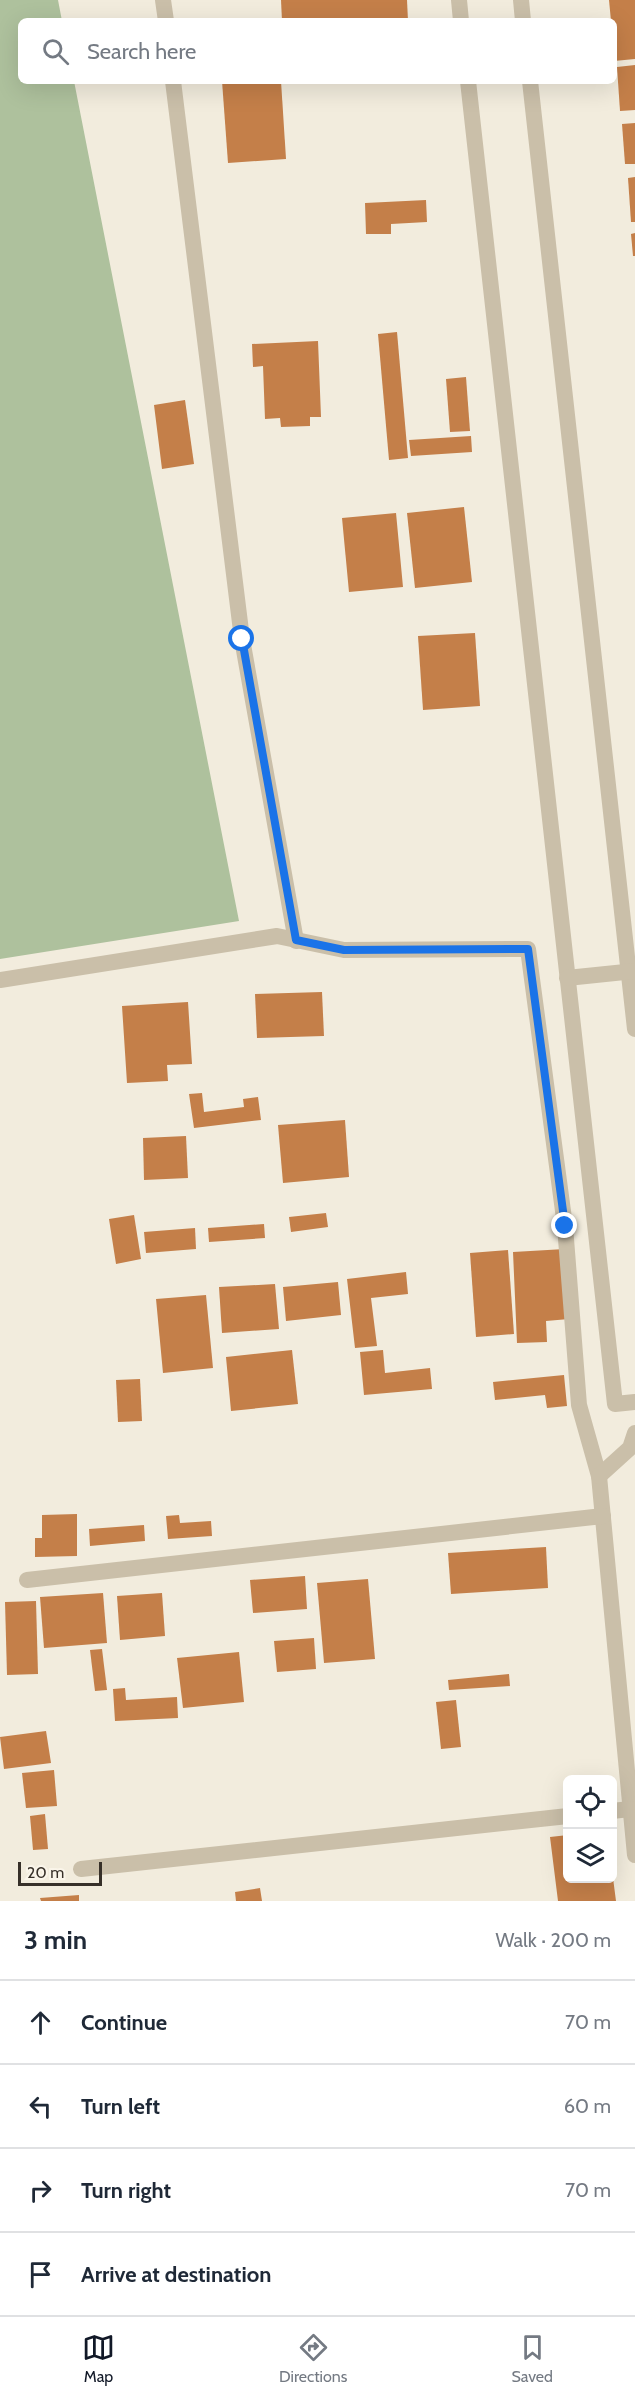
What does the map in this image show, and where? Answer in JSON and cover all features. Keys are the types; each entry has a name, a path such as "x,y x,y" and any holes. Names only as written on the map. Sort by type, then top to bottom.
{"street":[{"path":"163,0 166,18"},
{"path":"459,0 461,18"},
{"path":"521,0 523,18"},
{"path":"173,84 242,639 296,940"},
{"path":"468,84 615,1404 635,1402"},
{"path":"530,84 632,972 635,1029"},
{"path":"0,980 277,936 344,950 528,949 565,1226 579,1406 599,1476 635,1855"},
{"path":"567,978 632,972"},
{"path":"599,1476 630,1448 635,1433"},
{"path":"27,1580 603,1516"},
{"path":"617,1810 630,1809"},
{"path":"81,1869 563,1816"}],"green space":[{"path":"0,0 58,0 61,18 18,18 18,84 75,84 239,921 0,959"}],"building":[{"path":"281,0 407,0 408,18 282,18"},
{"path":"609,0 635,0 635,59 617,61 617,18 611,18"},
{"path":"635,65 635,110 620,111 617,67"},
{"path":"222,84 281,84 286,159 228,163"},
{"path":"635,123 635,164 625,164 622,124"},
{"path":"635,177 635,222 631,222 628,178"},
{"path":"426,200 427,222 391,224 391,234 366,234 365,203"},
{"path":"635,233 635,256 633,256 631,234"},
{"path":"397,332 408,458 389,460 378,334"},
{"path":"318,341 321,417 310,417 310,426 281,427 280,418 265,419 263,366 253,367 252,344"},
{"path":"466,377 470,431 450,432 446,379"},
{"path":"185,400 194,464 162,469 154,405"},
{"path":"471,436 472,452 411,456 409,440"},
{"path":"464,507 472,582 415,588 407,513"},
{"path":"396,513 403,587 349,592 342,518"},
{"path":"475,633 480,706 423,710 418,636"},
{"path":"322,992 324,1036 257,1038 255,994"},
{"path":"188,1002 192,1064 167,1065 168,1081 127,1083 122,1006"},
{"path":"202,1093 204,1112 244,1107 243,1099 258,1097 261,1120 194,1128 189,1094"},
{"path":"345,1120 349,1177 283,1183 278,1125"},
{"path":"186,1136 188,1178 144,1180 143,1138"},
{"path":"326,1213 328,1227 291,1232 289,1217"},
{"path":"134,1215 141,1259 116,1264 109,1219"},
{"path":"264,1224 265,1238 209,1242 208,1228"},
{"path":"195,1228 196,1249 146,1253 144,1232"},
{"path":"565,1249 569,1319 546,1321 547,1342 517,1343 513,1252"},
{"path":"508,1250 514,1334 476,1337 470,1253"},
{"path":"406,1272 408,1294 371,1298 377,1346 355,1348 347,1279"},
{"path":"338,1282 341,1315 286,1321 283,1287"},
{"path":"275,1284 279,1329 222,1333 219,1287"},
{"path":"206,1295 213,1368 163,1373 156,1299"},
{"path":"292,1350 298,1404 231,1411 226,1357"},
{"path":"383,1350 385,1373 430,1368 432,1389 364,1395 360,1352"},
{"path":"564,1375 567,1406 547,1408 545,1395 495,1400 493,1382"},
{"path":"140,1379 142,1421 118,1422 116,1380"},
{"path":"77,1514 77,1556 35,1557 35,1538 42,1538 42,1515"},
{"path":"179,1515 180,1523 211,1521 212,1536 168,1539 166,1516"},
{"path":"144,1525 145,1541 90,1546 89,1529"},
{"path":"546,1547 548,1588 451,1594 448,1553"},
{"path":"305,1576 307,1609 253,1613 250,1580"},
{"path":"368,1579 375,1659 324,1663 317,1583"},
{"path":"103,1593 107,1643 44,1648 40,1597"},
{"path":"162,1593 165,1636 120,1640 117,1596"},
{"path":"36,1601 38,1674 7,1675 5,1602"},
{"path":"314,1638 316,1669 277,1672 274,1641"},
{"path":"102,1649 107,1690 95,1691 90,1650"},
{"path":"239,1652 244,1702 183,1708 177,1658"},
{"path":"509,1674 510,1686 449,1690 448,1680"},
{"path":"125,1688 126,1700 177,1697 178,1718 115,1721 113,1689"},
{"path":"456,1700 461,1747 441,1749 436,1702"},
{"path":"46,1731 51,1763 4,1769 0,1737"},
{"path":"54,1770 57,1806 26,1808 22,1773"},
{"path":"45,1814 48,1849 33,1850 30,1816"},
{"path":"563,1836 563,1883 614,1883 616,1901 558,1901 550,1837"},
{"path":"260,1888 262,1901 236,1901 235,1892"},
{"path":"79,1895 79,1901 41,1901 40,1898"}],"route":[{"path":"242,639 296,940 344,950 528,949 565,1226"}]}
